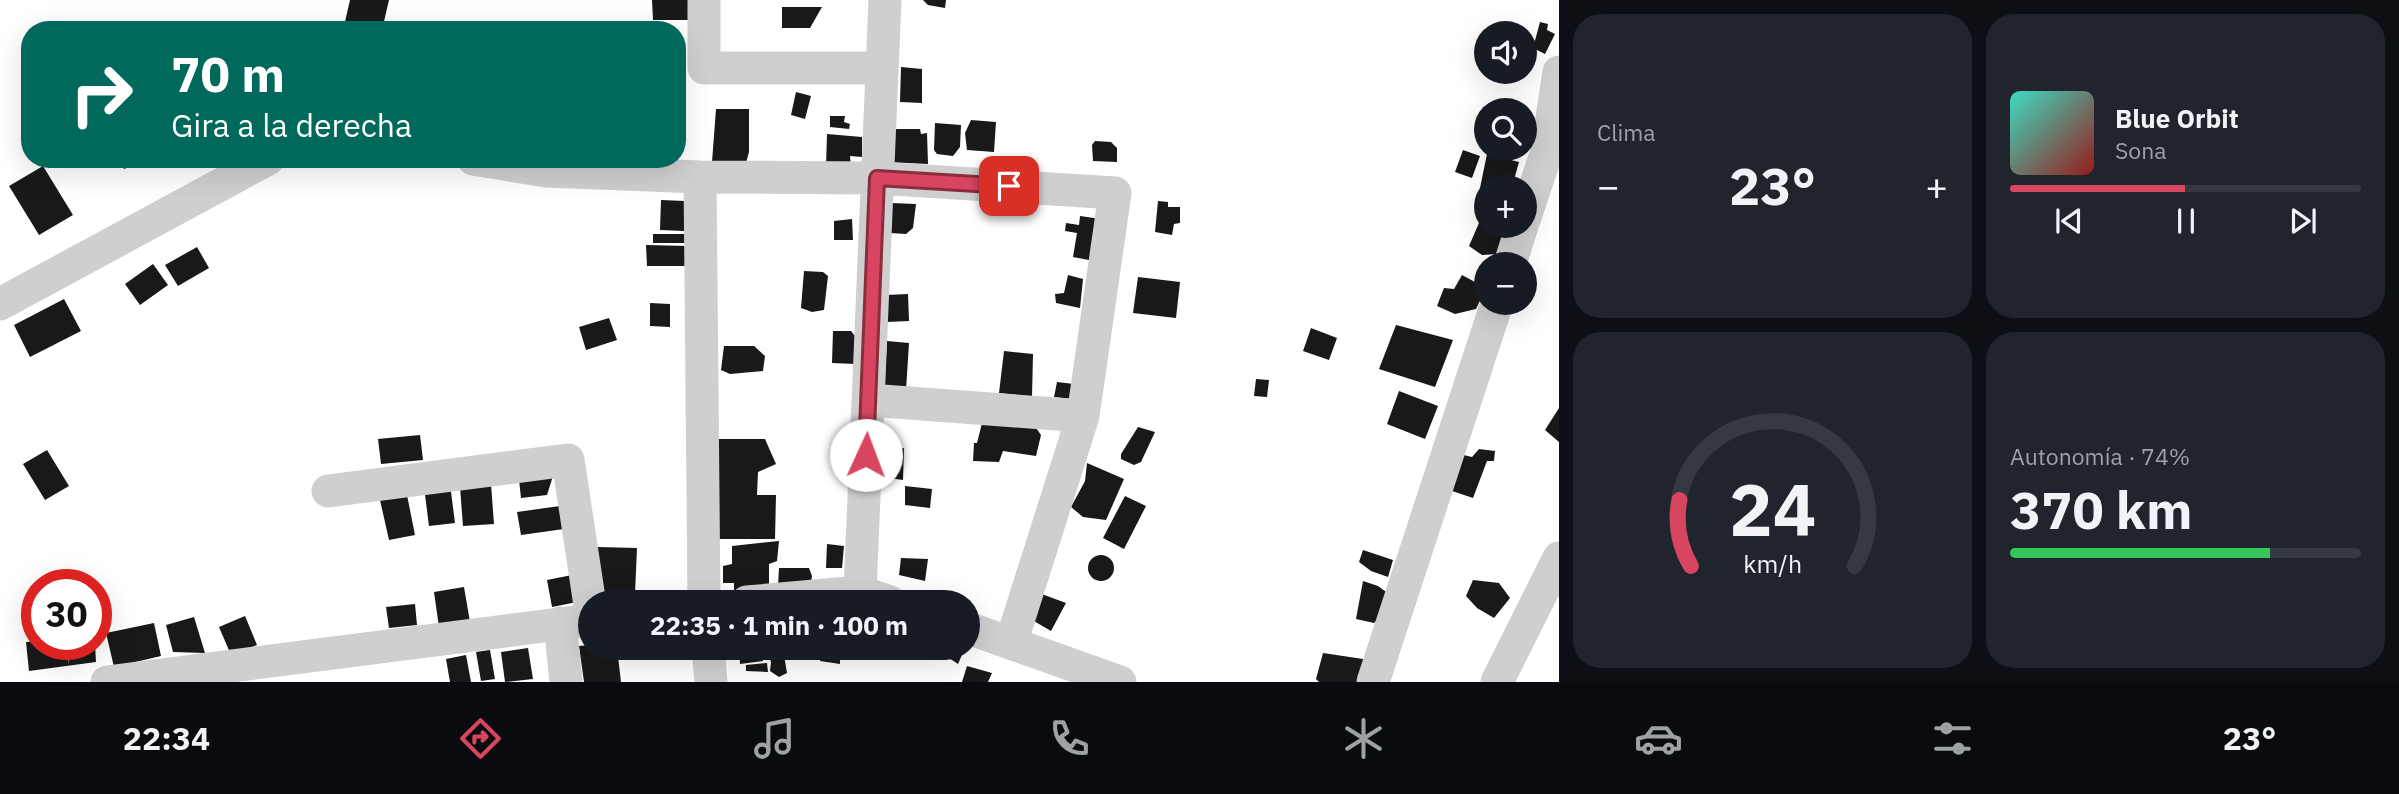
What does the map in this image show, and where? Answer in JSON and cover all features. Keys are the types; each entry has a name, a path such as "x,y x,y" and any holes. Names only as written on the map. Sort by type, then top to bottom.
{"street":[{"path":"705,0 704,68 882,68"},
{"path":"875,590 869,400 884,0"},
{"path":"1537,190 1553,152 1559,72"},
{"path":"0,304 251,168"},
{"path":"528,168 700,177 877,178 1115,193 1083,416 1011,643"},
{"path":"700,177 704,590"},
{"path":"1373,682 1493,315"},
{"path":"869,400 1083,416"},
{"path":"328,491 568,460 588,590"},
{"path":"1497,682 1559,558"},
{"path":"107,682 575,622 566,682"},
{"path":"980,632 1120,682"},
{"path":"709,660 711,682"}],"building":[{"path":"350,0 389,0 384,21 345,21"},
{"path":"652,0 690,0 689,20 653,20"},
{"path":"923,0 946,0 945,8 928,5"},
{"path":"782,7 822,7 810,28 782,28"},
{"path":"1540,22 1548,24 1547,30 1555,34 1545,54 1537,50"},
{"path":"901,67 922,69 922,103 900,102"},
{"path":"796,92 811,96 805,119 791,115"},
{"path":"716,109 749,109 749,152 746,163 712,162"},
{"path":"830,116 845,116 844,122 850,124 849,129 830,127"},
{"path":"971,120 996,122 994,152 967,150 965,133"},
{"path":"935,123 961,125 960,147 953,156 937,154 934,150"},
{"path":"894,129 920,129 921,134 927,133 928,164 887,162"},
{"path":"827,134 862,137 862,157 850,156 851,166 826,166"},
{"path":"1095,141 1111,142 1117,148 1117,162 1093,161 1092,145"},
{"path":"1463,150 1474,154 1474,161 1478,161 1472,178 1455,172"},
{"path":"1486,161 1519,162 1515,175 1483,175"},
{"path":"40,168 44,168 73,215 39,235 9,186"},
{"path":"661,200 685,201 684,231 660,230"},
{"path":"1158,201 1168,202 1168,207 1180,207 1180,223 1174,224 1172,235 1155,232"},
{"path":"891,203 916,204 913,228 906,234 890,233"},
{"path":"1080,216 1101,219 1094,261 1073,257 1077,233 1065,231 1066,223 1079,225"},
{"path":"852,219 853,240 834,240 834,221"},
{"path":"653,234 687,234 687,243 653,243"},
{"path":"1474,234 1474,238 1507,238 1499,252 1478,252 1469,246"},
{"path":"646,245 688,246 687,266 647,266"},
{"path":"197,247 209,268 178,286 165,265"},
{"path":"153,264 168,285 140,305 125,284"},
{"path":"804,271 823,272 828,276 824,310 812,312 801,308"},
{"path":"1068,275 1083,279 1080,308 1056,303 1055,294 1064,293"},
{"path":"1462,275 1474,282 1474,309 1455,314 1437,306 1444,288 1454,289"},
{"path":"1138,277 1180,282 1176,318 1133,313"},
{"path":"908,294 909,321 887,322 886,295"},
{"path":"64,299 81,331 30,357 14,325"},
{"path":"650,303 670,304 670,327 650,326"},
{"path":"609,318 617,340 586,350 579,327"},
{"path":"1396,325 1453,340 1435,387 1379,369"},
{"path":"1311,328 1337,338 1329,360 1303,351"},
{"path":"833,331 851,331 855,336 856,364 832,363"},
{"path":"887,341 909,343 906,390 884,388"},
{"path":"724,346 754,346 765,356 763,371 730,374 721,370"},
{"path":"1004,351 1033,354 1032,397 999,393"},
{"path":"1256,379 1269,380 1267,397 1254,396"},
{"path":"1057,382 1074,384 1072,399 1054,397"},
{"path":"1399,391 1438,406 1425,439 1387,424"},
{"path":"1559,408 1559,442 1545,430"},
{"path":"984,415 1034,425 1041,435 1036,456 1003,451 999,462 973,461 974,443 977,443"},
{"path":"1138,427 1155,432 1141,462 1134,465 1121,459 1121,454"},
{"path":"420,435 423,460 381,464 378,439"},
{"path":"718,439 765,439 776,464 758,472 757,495 776,495 775,539 717,539"},
{"path":"904,448 903,480 875,476 878,451"},
{"path":"1479,449 1495,451 1494,461 1487,461 1473,498 1446,489 1455,453 1472,457"},
{"path":"47,450 69,486 45,500 23,464"},
{"path":"1087,463 1124,479 1106,520 1083,517 1071,507 1085,481"},
{"path":"553,476 547,495 521,498 519,480"},
{"path":"450,484 455,523 429,526 424,487"},
{"path":"491,484 494,524 463,526 460,487"},
{"path":"905,486 932,489 930,508 905,505"},
{"path":"407,495 415,535 389,540 380,500"},
{"path":"1125,496 1146,506 1124,549 1103,538"},
{"path":"560,506 564,529 521,535 517,512"},
{"path":"779,541 777,561 769,564 769,590 734,590 734,583 723,583 723,566 732,564 732,546"},
{"path":"827,544 844,546 842,568 826,568"},
{"path":"598,547 637,548 635,590 596,590"},
{"path":"1363,550 1393,560 1388,577 1371,571 1359,562"},
{"path":"1101,555 1110,559 1114,568 1110,577 1101,581 1092,577 1088,568 1092,559"},
{"path":"901,558 928,559 925,581 899,575"},
{"path":"779,568 809,568 812,576 810,588 778,586"},
{"path":"572,575 577,602 552,607 547,580"},
{"path":"1473,580 1499,583 1510,598 1494,618 1477,608 1466,596"},
{"path":"1363,581 1378,586 1389,594 1383,614 1374,623 1356,619"},
{"path":"464,587 470,622 439,627 434,592"},
{"path":"1039,593 1066,603 1051,631 1027,617"},
{"path":"415,604 417,625 389,628 386,607"},
{"path":"245,616 257,645 231,655 219,627"},
{"path":"194,617 205,653 173,652 166,625"},
{"path":"154,623 161,656 114,667 112,632"},
{"path":"528,648 533,679 505,682 501,652"},
{"path":"490,650 495,679 481,681 476,652"},
{"path":"1323,653 1363,659 1367,666 1361,682 1319,682 1316,679"},
{"path":"466,655 471,682 450,682 446,659"},
{"path":"28,660 68,660 69,664 69,660 96,660 96,662 29,671"},
{"path":"581,660 618,660 621,682 584,682"},
{"path":"740,660 763,661 740,664"},
{"path":"770,660 785,660 787,673 779,677 770,671"},
{"path":"840,660 840,664 820,661"},
{"path":"767,663 768,672 746,671 746,665"},
{"path":"967,666 992,673 988,682 962,682"}],"route":[{"path":"866,455 877,178 1009,186"}]}
